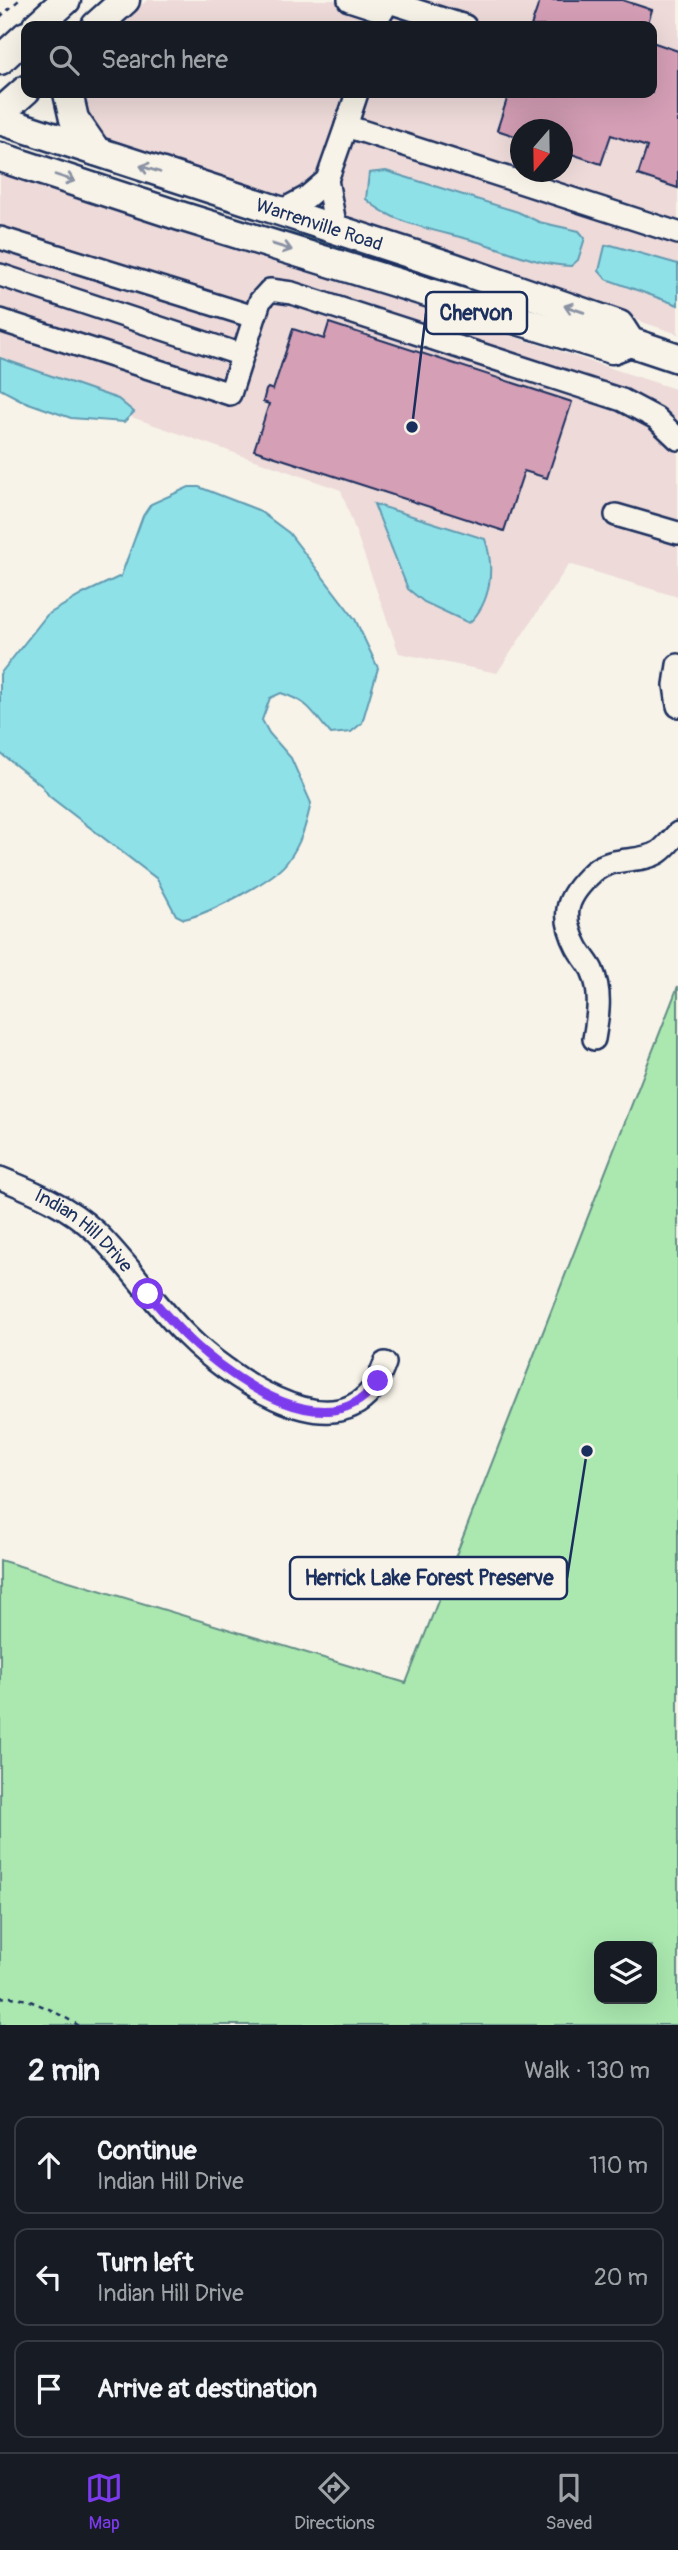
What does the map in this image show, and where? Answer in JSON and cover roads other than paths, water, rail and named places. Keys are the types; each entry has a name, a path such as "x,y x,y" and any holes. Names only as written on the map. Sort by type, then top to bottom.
{"main road":[{"path":"43,21 66,0"},
{"path":"102,21 125,0"},
{"path":"0,60 21,41"},
{"path":"0,113 21,94"},
{"path":"69,98 74,119 96,151"},
{"name":"Warrenville Road","path":"0,120 336,229 619,325 630,342 678,358"},
{"name":"Warrenville Road","path":"0,157 180,216 612,349 630,342"}],"street":[{"path":"349,0 440,21"},
{"path":"336,229 327,180 355,98"},
{"path":"346,126 678,233"},
{"path":"281,211 307,197 327,180"},
{"path":"0,237 254,317"},
{"path":"0,275 242,355"},
{"path":"0,320 230,394 260,301 270,290 292,292 622,401 656,418 678,439"},
{"path":"616,515 678,533"},
{"path":"678,665 675,685 678,706"},
{"path":"594,1039 598,991 592,970 568,927 567,907 570,898 602,865 658,853 678,833"},
{"name":"Indian Hill Drive","path":"0,1178 40,1194 82,1220 108,1244 189,1339 214,1360 263,1392 310,1411 342,1410 353,1406 372,1390 385,1363"}],"water":[{"path":"386,171 518,212 539,222 579,231 585,238 578,260 571,266 537,261 391,216 366,199 369,173"},
{"path":"611,245 678,264 678,305 606,279 599,271 605,246"},
{"path":"0,358 118,399 134,412 124,422 71,418 23,401 0,389"},
{"path":"189,487 199,487 258,510 289,533 355,619 378,668 362,723 351,732 331,734 310,709 299,701 281,693 270,698 262,720 269,733 291,758 311,803 302,834 296,848 280,870 223,904 184,919 176,915 157,879 49,796 42,786 0,753 0,674 47,615 121,576 143,516 151,504"},
{"path":"374,504 485,539 490,562 489,584 482,606 469,623 424,602 408,589"}],"place":[{"name":"Chervon","path":"412,427"},
{"name":"Herrick Lake Forest Preserve","path":"587,1451"}]}
